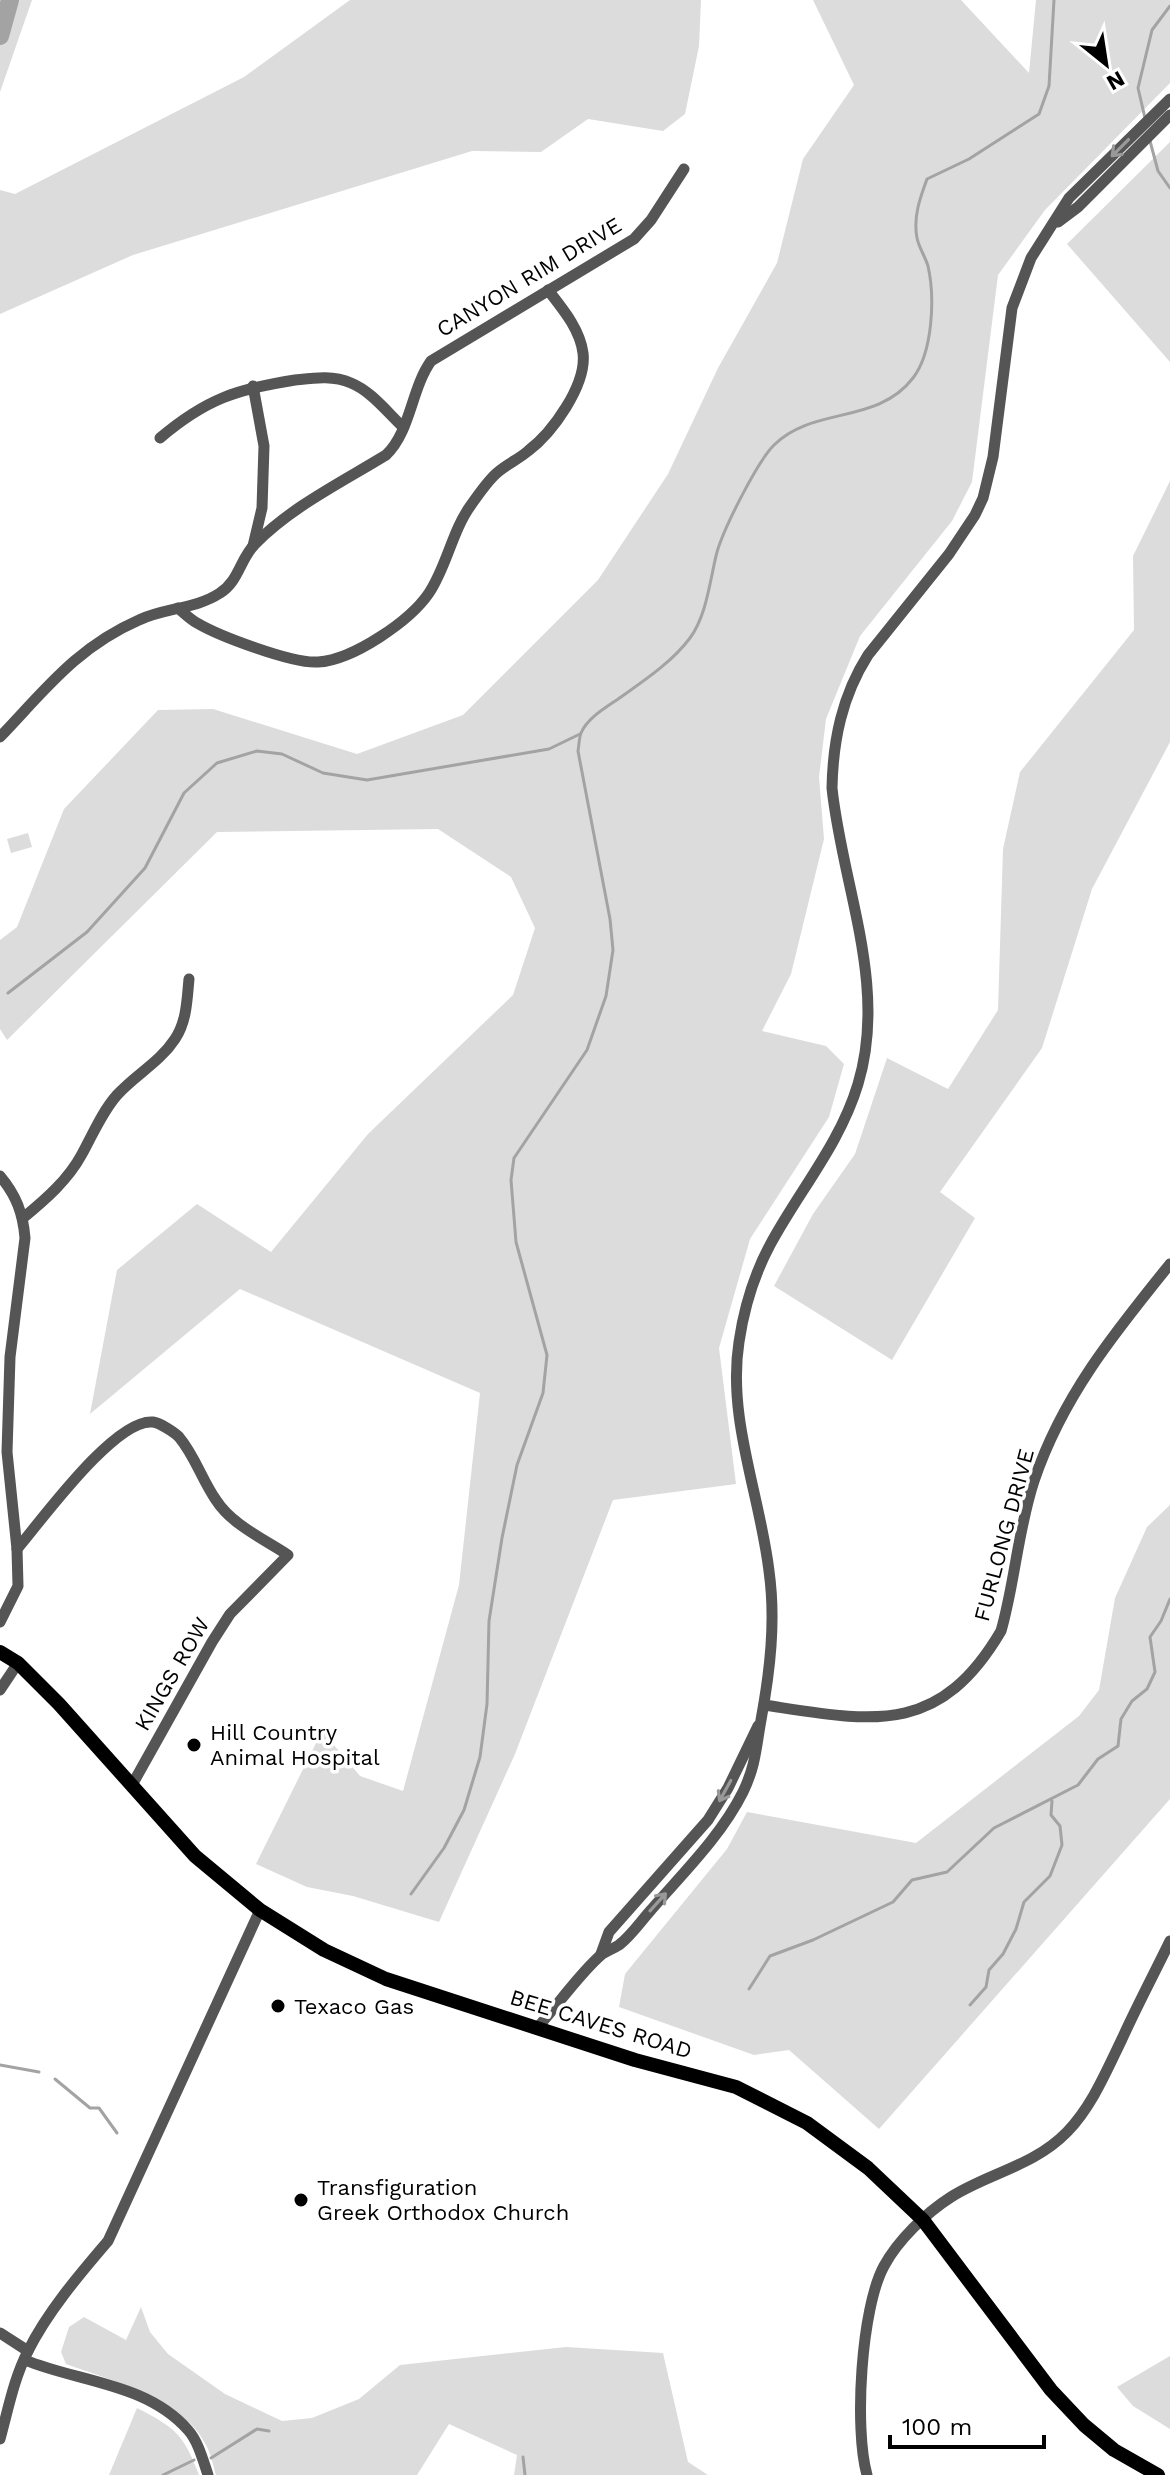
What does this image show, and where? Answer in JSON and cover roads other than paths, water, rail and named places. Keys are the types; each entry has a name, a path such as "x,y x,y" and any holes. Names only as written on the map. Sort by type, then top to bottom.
{"main road":[{"name":"BEE CAVES ROAD","path":"0,1652 18,1663 59,1704 195,1856 260,1910 324,1950 386,1979 635,2060 736,2087 807,2123 868,2168 923,2220 1051,2390 1084,2425 1114,2450 1158,2475"}],"street":[{"path":"601,1954 620,1945 724,1822 744,1791 759,1749 771,1649 772,1594 766,1547 740,1421 736,1369 739,1344 747,1302 763,1258 830,1148 849,1110 863,1064 868,1026 867,977 832,788 836,737 858,671 880,637 949,554 983,498 993,457 1012,308 1031,258 1074,202 1170,99"},
{"path":"1074,202 1170,115"},
{"name":"CANYON RIM DRIVE","path":"0,737 50,681 112,632 142,618 209,600 223,592 237,576 252,546 297,510 386,455 395,446 422,373 431,361 634,239 651,220 684,169"},
{"path":"178,608 196,623 215,631 293,660 319,662 345,655 365,645 412,614 431,591 468,508 497,472 530,450 544,435 567,407 579,382 583,354 571,320 548,290"},
{"path":"160,438 185,416 253,386 321,377 353,383 403,427"},
{"path":"252,546 262,508 264,458 253,386"},
{"path":"23,1218 64,1180 117,1095 159,1058 177,1037 186,1014 189,979"},
{"path":"0,1176 12,1191 23,1218 25,1238 10,1357 7,1452 18,1586 0,1622"},
{"name":"FURLONG DRIVE","path":"764,1705 880,1719 925,1707 961,1685 990,1650 1001,1631 1033,1485 1056,1423 1103,1348 1170,1264"},
{"name":"KINGS ROW","path":"17,1549 98,1453 134,1427 153,1422 176,1434 190,1451 217,1503 234,1520 288,1555 230,1614 132,1785"},
{"path":"0,1690 18,1663"},
{"path":"538,2027 601,1954 609,1932 712,1813 761,1722"},
{"path":"712,1813 724,1822"},
{"path":"0,2439 26,2355 70,2286 108,2241 260,1910"},
{"path":"867,2475 860,2418 872,2299 883,2267 923,2220 963,2190 1036,2157 1067,2132 1094,2096 1170,1941"},
{"path":"0,2333 26,2355 154,2403 190,2431 208,2475"}],"waterway":[{"path":"0,36 10,0"},
{"path":"411,1894 444,1848 464,1810 480,1757 487,1704 489,1621 502,1538 517,1465 543,1393 547,1355 516,1242 511,1180 514,1158 587,1050 606,996 613,950 610,919 578,751 581,733 593,717 658,670 690,638 704,608 726,528 750,480 774,445 807,425 882,403 913,378 925,354 931,324 928,266 916,230 918,208 927,179 969,159 1039,114 1049,86 1054,0"},
{"path":"1145,118 1138,88 1152,30 1170,6"},
{"path":"1150,141 1158,171 1170,188"},
{"path":"8,993 87,932 145,868 184,793 217,763 257,751 282,754 323,773 367,780 549,749 580,734"},
{"path":"749,1989 770,1956 813,1940 893,1902 912,1880 947,1872 994,1828 1078,1785 1098,1759 1118,1746 1121,1719 1132,1701 1147,1689 1155,1672 1150,1637 1170,1599"},
{"path":"970,2005 986,1987 989,1970 1003,1954 1016,1929 1024,1902 1050,1876 1062,1845 1060,1826 1051,1815 1052,1801"},
{"path":"0,2065 39,2072"},
{"path":"55,2079 90,2108 99,2108 117,2133"},
{"path":"211,2458 257,2429 269,2431"},
{"path":"523,2457 525,2475"},
{"path":"163,2475 194,2460"}],"place":[{"name":"Hill Country Animal Hospital","path":"194,1745"},
{"name":"Texaco Gas","path":"278,2006"},
{"name":"Transfiguration Greek Orthodox Church","path":"301,2200"}]}
